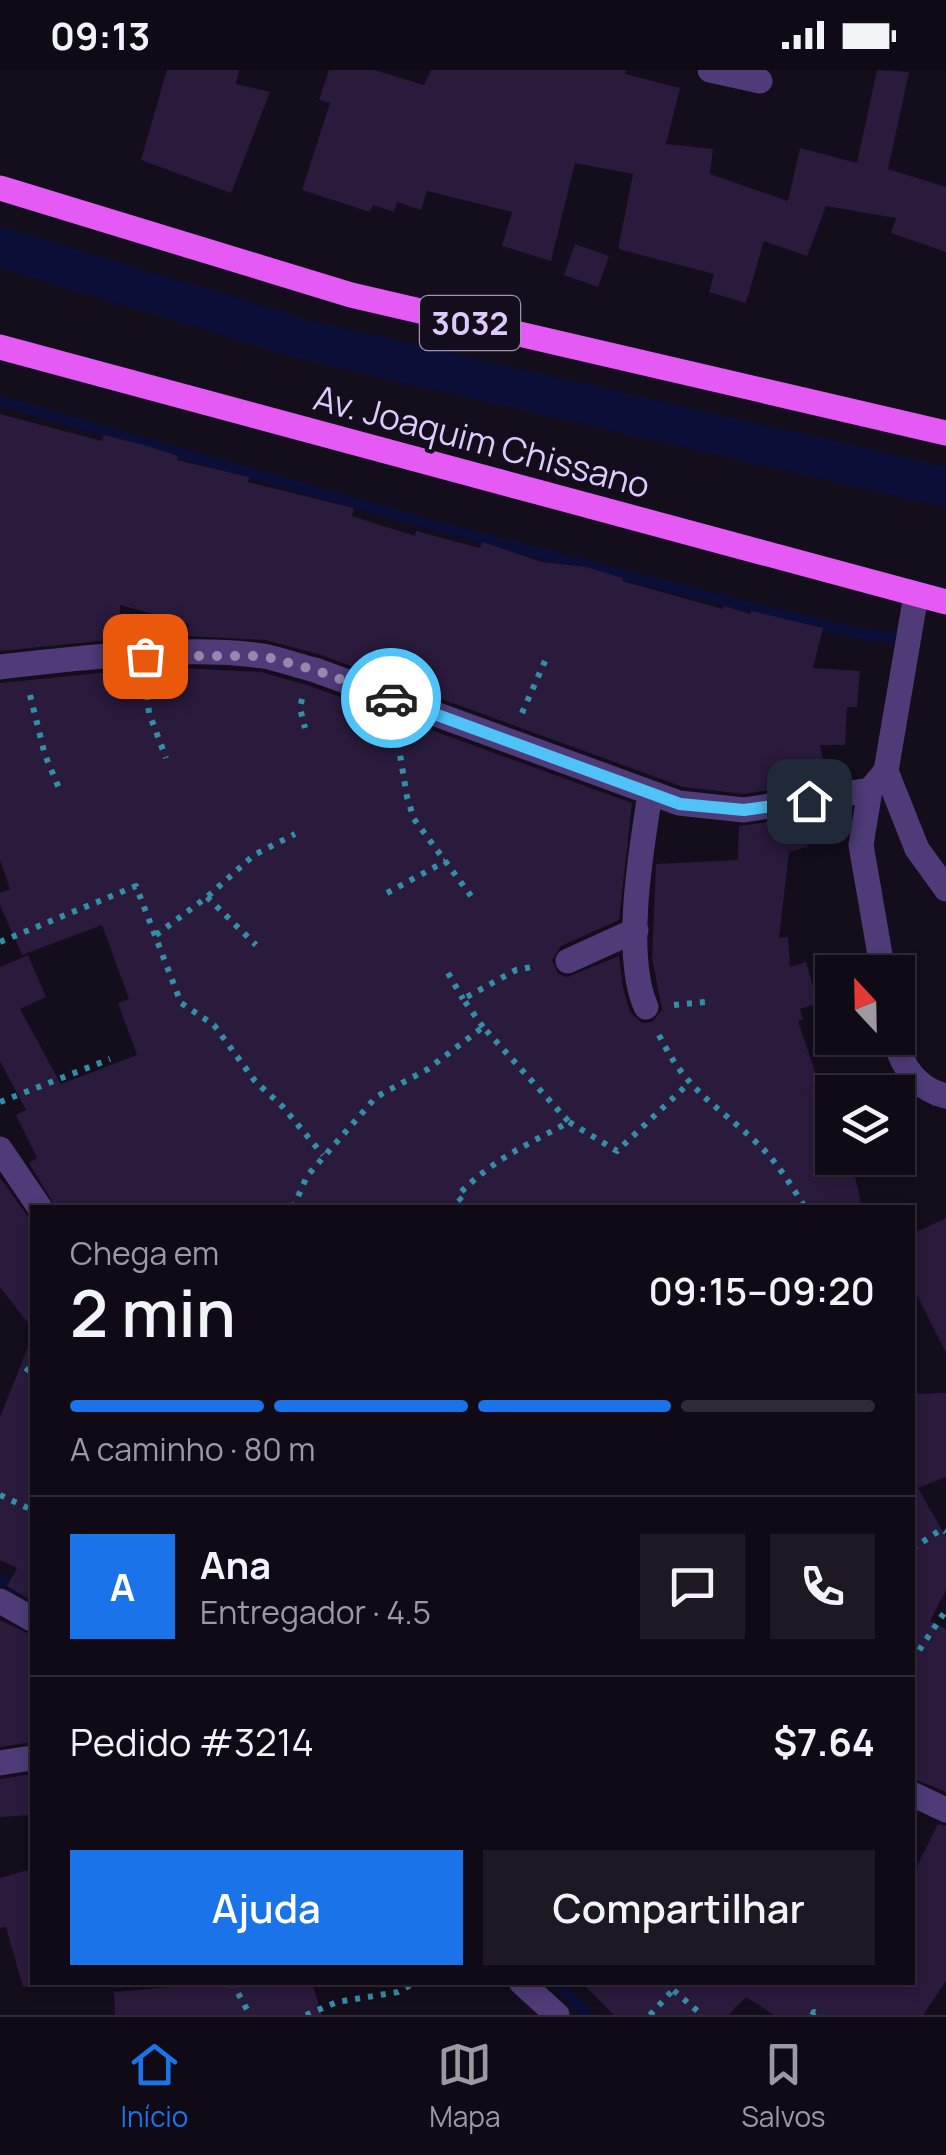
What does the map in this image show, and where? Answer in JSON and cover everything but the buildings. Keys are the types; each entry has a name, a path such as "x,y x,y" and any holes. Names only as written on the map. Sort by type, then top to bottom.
{"main road":[{"name":"3032","path":"0,188 352,295 946,433"},
{"name":"Av. Joaquim Chissano","path":"0,347 946,602"}],"street":[{"path":"710,70 760,82"},
{"path":"880,955 862,845 916,595"},
{"path":"12,666 145,656 263,656 315,670 680,804 744,810 878,780"},
{"path":"878,780 946,889"},
{"path":"646,1008 638,980 636,930 650,794"},
{"path":"568,961 636,930"},
{"path":"899,1055 903,1066 929,1092 946,1096"},
{"path":"0,1150 38,1205"},
{"path":"0,1601 30,1619"},
{"path":"0,1763 30,1758"},
{"path":"915,1795 946,1810"},
{"path":"524,1985 557,2015"}],"path":[{"path":"145,656 149,713 166,758"},
{"path":"510,742 544,661"},
{"path":"12,666 61,793"},
{"path":"395,699 396,737 414,818 472,896"},
{"path":"156,935 207,898 254,855 295,834"},
{"path":"387,893 446,861"},
{"path":"0,942 136,886 181,1003 214,1025 255,1081 324,1155"},
{"path":"207,898 256,945"},
{"path":"463,998 516,970 568,961"},
{"path":"448,974 483,1028 568,1122 616,1151 688,1084"},
{"path":"646,1008 675,1067 688,1084 760,1145 803,1205"},
{"path":"294,1205 307,1176 376,1097 428,1069 483,1028"},
{"path":"0,1102 110,1059"},
{"path":"466,1205 457,1196 477,1175 498,1158 568,1122"},
{"path":"26,1372 30,1367"},
{"path":"0,1495 30,1509"},
{"path":"915,1547 942,1528 946,1532"},
{"path":"915,1656 946,1610"},
{"path":"234,1985 250,2015"},
{"path":"306,2015 336,2002 398,1992 411,1985"},
{"path":"667,1985 702,2015"},
{"path":"650,2015 672,1990"},
{"path":"812,2015 823,2015"}],"waterway":[{"path":"0,247 311,341 946,487"},
{"path":"0,401 442,528 853,632 906,640"},
{"path":"0,1579 30,1594"},
{"path":"559,1985 587,2015"}],"way so far":[{"path":"145,656 263,656 391,698"}],"route":[{"path":"391,698 680,804 744,810 809,801"}]}
